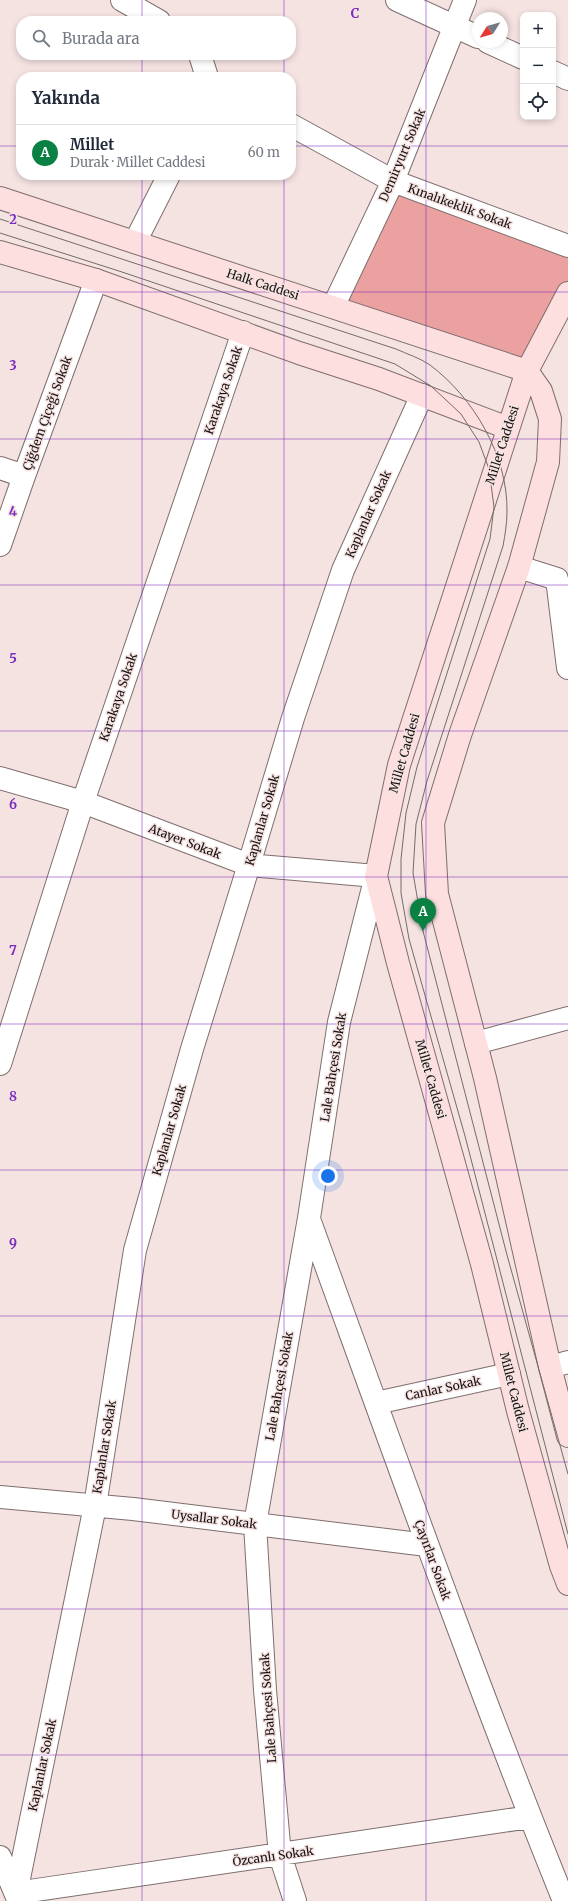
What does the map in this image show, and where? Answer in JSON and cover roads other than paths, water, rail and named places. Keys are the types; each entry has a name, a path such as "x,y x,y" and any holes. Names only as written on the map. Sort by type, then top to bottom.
{"main road":[{"name":"Halk Caddesi","path":"0,198 527,371"},
{"path":"0,252 96,280 299,353 379,379 508,428"},
{"name":"Millet Caddesi","path":"568,293 527,371 508,428 399,765 376,876 398,963 482,1264 518,1411 568,1584"},
{"path":"527,371 541,391 550,419 548,462 519,567 460,735 433,823 437,894 559,1364 568,1436"}],"street":[{"path":"122,0 150,16"},
{"path":"398,0 472,34"},
{"name":"Demiryurt Sokak","path":"333,307 393,181 465,0"},
{"path":"501,48 520,57"},
{"path":"202,60 205,72"},
{"path":"556,73 568,79"},
{"name":"Kınalıkeklik Sokak","path":"296,128 393,181 568,246"},
{"path":"135,242 166,180"},
{"name":"Çiğdem Çiçeği Sokak","path":"0,545 96,280"},
{"name":"Karakaya Sokak","path":"0,1064 83,802 243,332"},
{"name":"Kaplanlar Sokak","path":"17,1897 95,1506 135,1250 192,1049 293,718 343,570 422,395"},
{"path":"0,468 24,476"},
{"path":"519,567 557,579 568,668"},
{"name":"Atayer Sokak","path":"0,778 83,802 249,864 376,876"},
{"name":"Lale Bahçesi Sokak","path":"295,1901 280,1855 265,1690 255,1524 308,1218 339,1022 376,876"},
{"path":"476,1043 568,1018"},
{"name":"Çayırlar Sokak","path":"308,1218 427,1545 530,1817 564,1901"},
{"name":"Canlar Sokak","path":"376,1403 509,1374"},
{"name":"Uysallar Sokak","path":"0,1497 95,1506 427,1545"},
{"name":"Özcanlı Sokak","path":"17,1897 530,1817"},
{"path":"0,1857 17,1897"}],"tram line":[{"path":"0,219 396,349 418,358 430,365 446,378 461,394 474,411 495,450 502,470 506,491 507,516 503,546 427,781 416,824 413,873 423,931 507,1255 568,1474"},
{"path":"0,233 122,272 395,364 431,386 461,414 479,442 489,469 494,507 490,539 417,767 406,813 401,859 401,893 409,939 465,1136 568,1534"}],"place":[{"name":"Millet","path":"423,931"}]}
